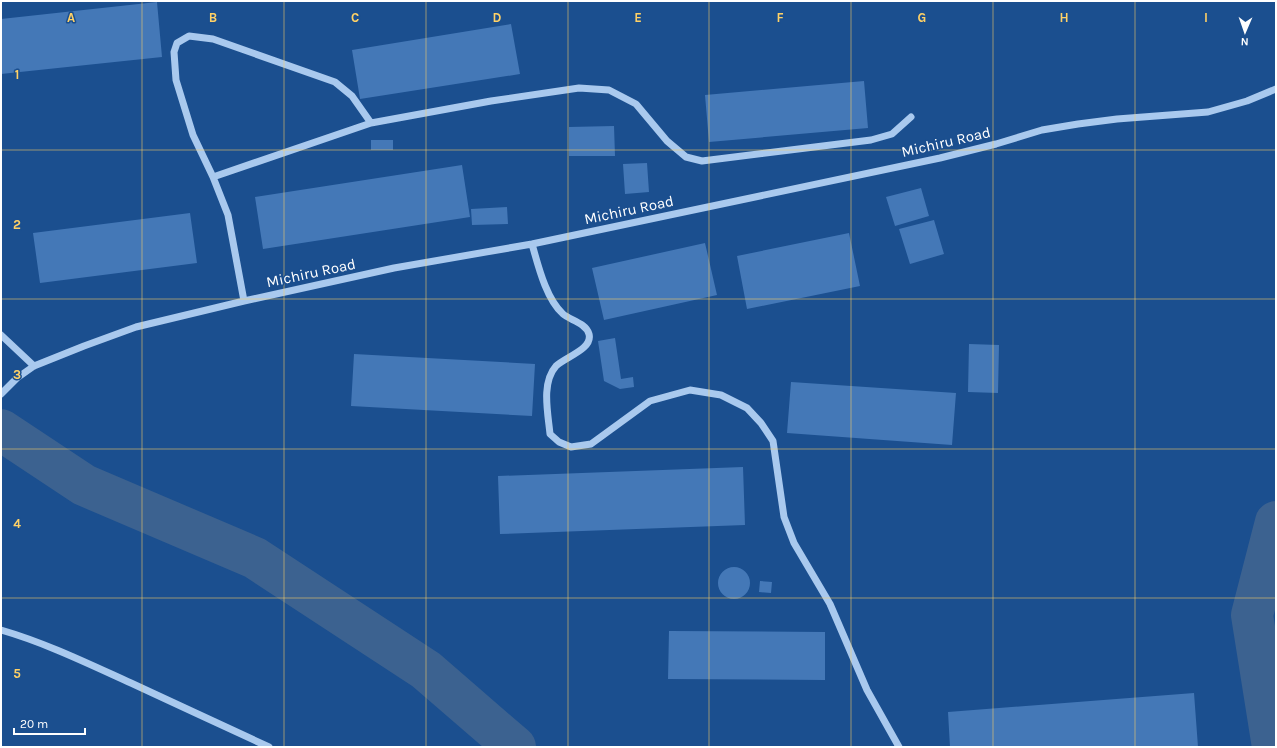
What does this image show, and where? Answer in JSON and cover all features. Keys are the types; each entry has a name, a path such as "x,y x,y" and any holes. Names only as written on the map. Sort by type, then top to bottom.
{"street":[{"path":"244,301 228,215 213,177 193,135 176,80 174,52 177,43 189,36 214,39 335,82 352,96 371,123"},
{"path":"213,177 371,123 491,101 579,88 609,90 636,104 667,142 686,157 702,161 871,140 892,134 911,117"},
{"name":"Michiru Road","path":"1,394 17,378 34,366 84,346 136,327 244,301 394,268 532,244 940,158 996,144 1042,130 1117,119 1208,112 1247,101 1276,89"},
{"path":"532,244 552,299 563,314 583,326 589,332 587,345 556,366 549,378 547,397 550,434 560,442 571,447 591,444 650,401 690,390 721,395 747,408 761,423 773,441 784,516 794,544 830,604 867,690 899,747"},
{"path":"1,336 34,366"},
{"path":"1,630 58,651 112,674 269,747"}],"building":[{"path":"157,2 162,57 1,74 1,19"},
{"path":"511,24 520,74 360,99 352,50"},
{"path":"864,81 868,128 709,142 705,95"},
{"path":"614,126 615,156 569,156 569,127"},
{"path":"371,140 393,140 393,150 371,150"},
{"path":"647,163 649,192 625,194 623,164"},
{"path":"462,165 470,217 263,249 255,197"},
{"path":"921,188 929,216 895,226 886,197"},
{"path":"507,207 508,224 472,225 471,209"},
{"path":"190,213 197,263 40,283 33,233"},
{"path":"934,220 944,254 910,264 899,229"},
{"path":"849,233 860,286 747,309 737,256"},
{"path":"705,243 717,295 604,320 592,268"},
{"path":"615,338 621,379 633,377 634,387 620,389 604,381 598,341"},
{"path":"969,344 999,345 998,393 968,392"},
{"path":"354,354 535,364 532,416 351,406"},
{"path":"791,382 956,393 952,445 787,433"},
{"path":"743,467 745,525 500,534 498,476"},
{"path":"731,567 737,567 747,574 750,583 749,589 743,596 737,599 731,599 721,592 718,586 718,580 725,570"},
{"path":"760,581 772,582 771,593 759,592"},
{"path":"669,631 825,632 825,680 668,679"},
{"path":"1194,693 1198,747 950,747 948,712"}],"waterway":[{"path":"1,430 84,485 255,558 426,670 515,747"},
{"path":"1273,747 1252,615 1276,522"}]}
